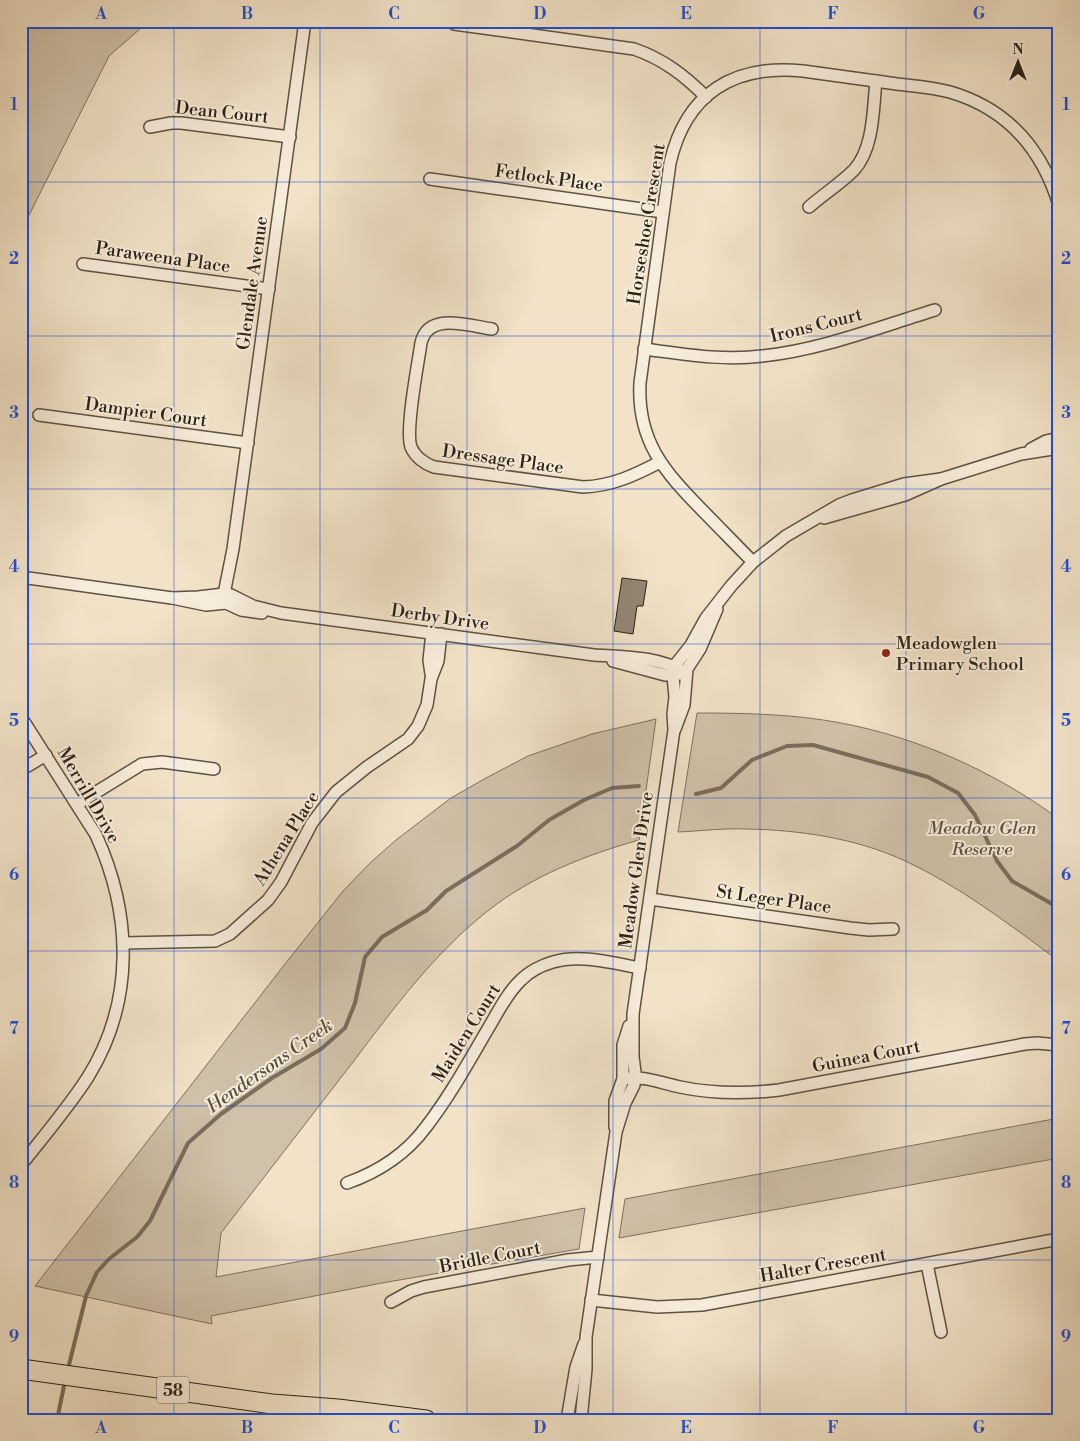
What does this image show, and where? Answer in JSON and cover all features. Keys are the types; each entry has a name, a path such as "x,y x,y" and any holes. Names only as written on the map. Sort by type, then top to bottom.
{"main road":[{"name":"58","path":"21,1369 272,1404 349,1420"},
{"name":"58","path":"272,1404 338,1409 426,1420"}],"street":[{"name":"Glendale Avenue","path":"227,597 305,21"},
{"path":"454,24 617,45 634,49 662,60 706,97"},
{"name":"Horseshoe Crescent","path":"753,562 677,484 660,462 649,442 642,416 640,394 644,349 670,163 677,138 687,118 706,97 730,80 766,70 796,70 950,92 967,97 996,113 1017,130 1037,155 1050,178 1059,205"},
{"path":"809,206 854,170 861,159 869,136 876,81"},
{"name":"Dean Court","path":"150,127 181,123 290,137"},
{"name":"Fetlock Place","path":"430,179 663,212"},
{"name":"Paraweena Place","path":"83,264 269,289"},
{"name":"Irons Court","path":"644,349 717,358 768,356 805,350 935,310"},
{"name":"Dressage Place","path":"492,329 448,323 432,326 425,333 421,343 409,431 411,447 419,458 434,467 583,487 608,485 622,481 660,462"},
{"name":"Dampier Court","path":"39,415 248,443"},
{"name":"Meadow Glen Drive","path":"1021,454 1046,441 1059,438"},
{"name":"Meadow Glen Drive","path":"581,1420 586,1369 586,1338 616,1132 615,1101 631,1080 623,1045 633,1014 674,730 674,671 706,618 753,562 786,536 839,505 904,484 941,479 1021,454 1059,448"},
{"path":"21,577 172,598 227,597"},
{"name":"Derby Drive","path":"227,597 282,613 594,655 639,669 686,673"},
{"name":"Meadow Glen Drive","path":"674,730 684,705 686,673 703,643 721,599"},
{"name":"Athena Place","path":"123,943 215,941 237,929 275,891 304,836 336,792 351,778 400,745 418,726 427,705 438,661 436,634"},
{"name":"Merrill Drive","path":"21,717 96,835 118,897 123,943 120,994 115,1015 101,1052 77,1093 21,1165"},
{"path":"21,770 46,754"},
{"path":"77,804 142,764 162,762 214,768"},
{"name":"St Leger Place","path":"650,899 850,928 869,930 893,929"},
{"name":"Maiden Court","path":"347,1183 367,1176 389,1162 403,1152 426,1128 508,996 521,980 531,972 554,962 568,959 597,961 640,968"},
{"name":"Guinea Court","path":"631,1080 660,1081 678,1087 726,1093 779,1090 1037,1042 1059,1046"},
{"name":"Halter Crescent","path":"591,1300 657,1308 702,1305 1059,1239"},
{"name":"Bridle Court","path":"391,1302 411,1291 424,1287 568,1260 598,1257"},
{"path":"927,1264 940,1332"},
{"name":"Meadow Glen Drive","path":"567,1420 576,1367 586,1338"}],"green space":[{"path":"21,21 149,21 109,56 21,231"},
{"name":"Meadow Glen Reserve","path":"697,713 787,716 823,720 899,738 956,759 983,772 1009,786 1059,819 1059,961 964,893 923,870 885,852 846,841 787,831 721,829 678,832"},
{"path":"656,719 639,840 599,852 560,868 523,887 469,926 433,962 400,1001 221,1233 216,1277 585,1208 579,1249 382,1283 211,1316 212,1324 35,1286 285,964 343,891 370,863 396,840 451,798 528,756 592,734"},
{"path":"1059,1118 1059,1158 619,1238 625,1199"}],"building":[{"path":"622,578 647,581 643,606 637,606 633,634 614,631"}],"waterway":[{"name":"Hendersons Creek","path":"696,794 721,788 752,760 787,746 813,745 928,777 958,793 975,815 997,861 1012,881 1059,908"},
{"name":"Hendersons Creek","path":"68,1369 86,1296 97,1272 109,1259 137,1237 150,1221 188,1143 221,1114 272,1078 321,1049 345,1028 355,1003 365,957 382,937 427,910 446,891 517,846 549,820 584,800 612,788 639,786"},
{"name":"Hendersons Creek","path":"57,1420 65,1381"}],"place":[{"name":"Meadowglen Primary School","path":"886,653"}]}
